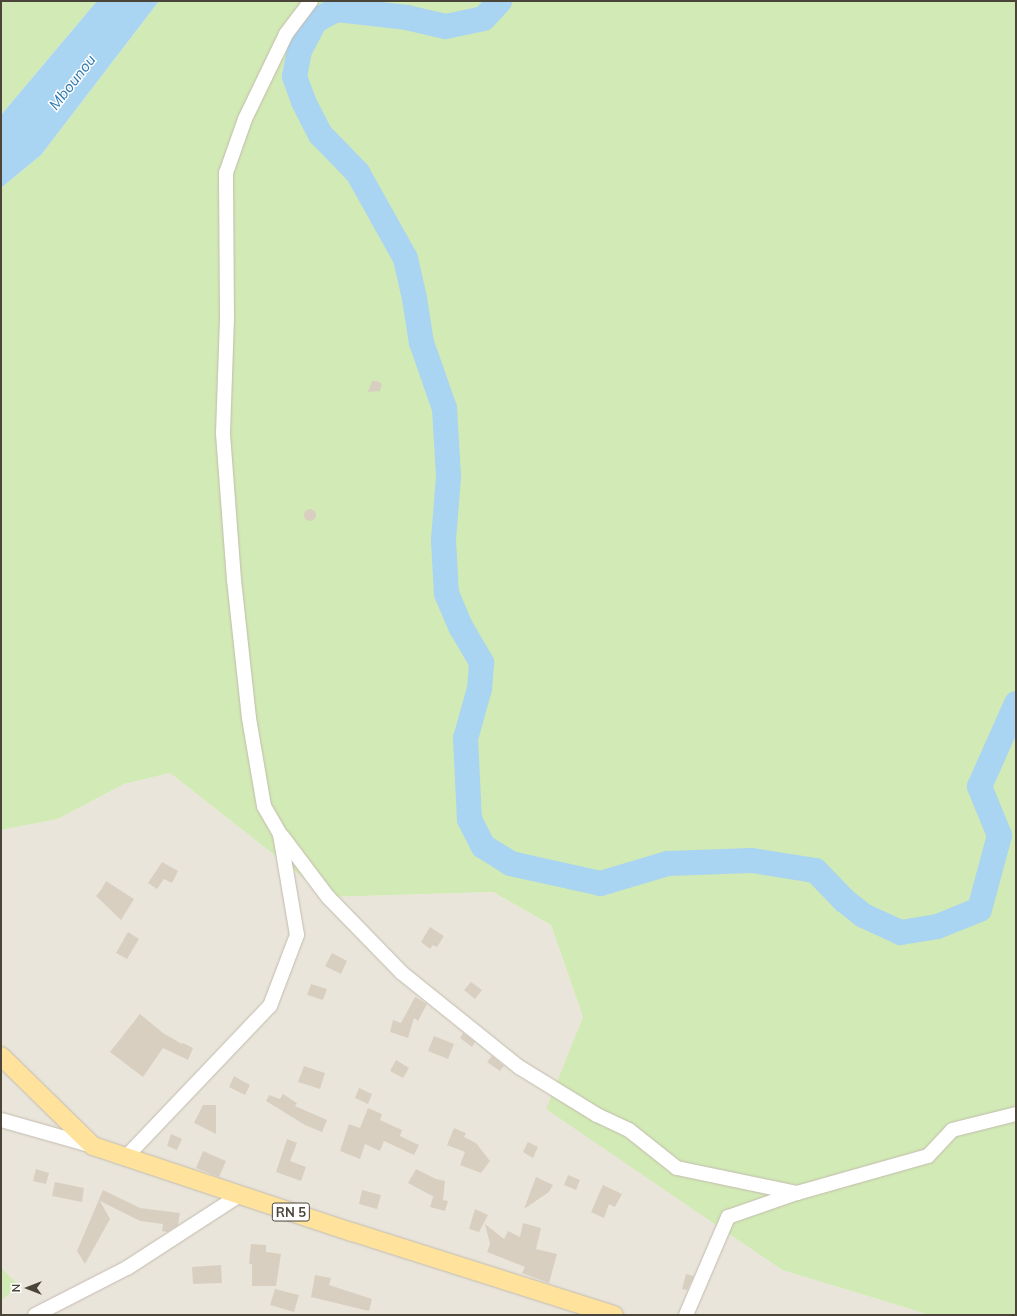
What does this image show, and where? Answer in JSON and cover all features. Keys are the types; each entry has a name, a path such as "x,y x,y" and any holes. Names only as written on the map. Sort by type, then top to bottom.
{"main road":[{"name":"RN 5","path":"1,1056 93,1146 125,1158 152,1165 240,1195 614,1315"}],"street":[{"path":"311,1 283,41 245,119 226,173 227,318 223,433 234,580 249,718 264,806 280,834 328,897 402,973 519,1067 597,1115 629,1130 677,1168 797,1193"},
{"path":"125,1158 270,1006 297,935 280,834"},
{"path":"686,1315 728,1217 797,1193 928,1156 952,1130 1016,1114"},
{"path":"1,1120 93,1146"},
{"path":"35,1315 127,1268 240,1195"}],"shaded area":[{"path":"170,773 328,897 493,892 551,925 583,1017 547,1109 782,1270 930,1315 1,1315 1,1301 19,1286 1,1267 1,830 58,819 124,784"}],"green space":[{"path":"1,1 97,1 1,115"},
{"path":"159,1 1016,1 1016,1315 930,1315 782,1270 546,1109 583,1017 551,925 493,892 328,897 170,773 124,784 58,819 1,830 1,188 41,155"},
{"path":"1,1267 19,1286 1,1301"}],"water":[{"name":"Mbounou","path":"97,1 159,1 41,155 1,188 1,115"}],"building":[{"path":"372,381 377,381 382,384 380,391 368,392"},
{"path":"310,509 314,511 316,515 314,519 310,521 306,519 304,515 306,511"},
{"path":"162,862 178,871 172,883 164,879 157,889 148,883"},
{"path":"106,881 134,899 121,920 96,896"},
{"path":"430,927 444,936 437,947 433,945 430,949 421,942"},
{"path":"128,932 139,939 127,959 116,953"},
{"path":"332,953 347,961 341,974 325,966"},
{"path":"471,982 482,990 475,999 464,990"},
{"path":"311,984 327,989 323,1000 307,995"},
{"path":"415,997 427,1004 418,1021 414,1018 408,1038 390,1032 393,1020 401,1023"},
{"path":"140,1014 163,1033 182,1044 183,1043 193,1048 188,1060 163,1048 143,1077 110,1052"},
{"path":"463,1033 475,1042 472,1047 460,1038"},
{"path":"434,1036 454,1044 448,1059 428,1051"},
{"path":"492,1056 504,1066 500,1071 487,1062"},
{"path":"396,1060 409,1068 403,1078 390,1071"},
{"path":"304,1066 325,1073 320,1089 298,1082"},
{"path":"234,1076 250,1085 245,1095 229,1087"},
{"path":"359,1088 372,1094 368,1104 355,1098"},
{"path":"283,1094 297,1103 295,1106 327,1120 322,1132 305,1125 266,1101 269,1095 280,1099"},
{"path":"203,1105 216,1105 216,1134 194,1123"},
{"path":"368,1108 382,1114 380,1120 402,1130 400,1136 419,1145 414,1155 384,1141 380,1151 365,1144 360,1159 340,1151 349,1124 360,1128"},
{"path":"454,1128 466,1133 464,1137 476,1143 490,1161 481,1173 460,1165 465,1152 447,1145"},
{"path":"171,1134 182,1139 177,1150 167,1146"},
{"path":"287,1139 297,1143 290,1161 306,1167 301,1181 276,1172"},
{"path":"528,1142 538,1147 533,1158 523,1152"},
{"path":"203,1151 226,1161 219,1177 196,1168"},
{"path":"36,1169 49,1173 46,1184 33,1181"},
{"path":"416,1169 436,1179 445,1181 443,1200 448,1201 445,1211 430,1207 433,1197 436,1198 408,1183"},
{"path":"568,1175 580,1180 576,1190 564,1185"},
{"path":"536,1177 553,1185 549,1192 524,1209"},
{"path":"55,1182 84,1188 82,1202 52,1196"},
{"path":"603,1185 622,1194 615,1207 609,1204 604,1218 591,1212"},
{"path":"103,1190 140,1208 180,1213 178,1225 167,1232 162,1231 163,1224 140,1221 100,1201 110,1219 85,1264 77,1251"},
{"path":"362,1190 381,1195 377,1209 359,1204"},
{"path":"475,1209 488,1215 479,1232 469,1229"},
{"path":"523,1223 541,1228 536,1249 557,1254 549,1283 522,1273 525,1267 487,1252 490,1244 485,1224 504,1239 508,1231 520,1237"},
{"path":"251,1244 266,1245 266,1252 281,1254 276,1286 252,1286 252,1264 249,1264"},
{"path":"221,1265 222,1283 193,1284 192,1267"},
{"path":"686,1274 694,1276 687,1290 682,1289"},
{"path":"315,1275 331,1278 329,1285 372,1299 369,1311 311,1297"},
{"path":"275,1289 299,1295 294,1312 270,1305"}],"waterway":[{"path":"499,1 483,18 445,26 407,17 336,9 315,20 299,50 294,76 303,101 320,134 357,172 405,258 414,298 421,342 444,408 448,476 443,540 446,593 460,626 481,662 479,688 465,738 469,819 483,846 510,863 600,883 667,863 751,860 815,870 844,900 863,915 900,932 937,926 979,909 999,835 979,786 1016,703"}]}
